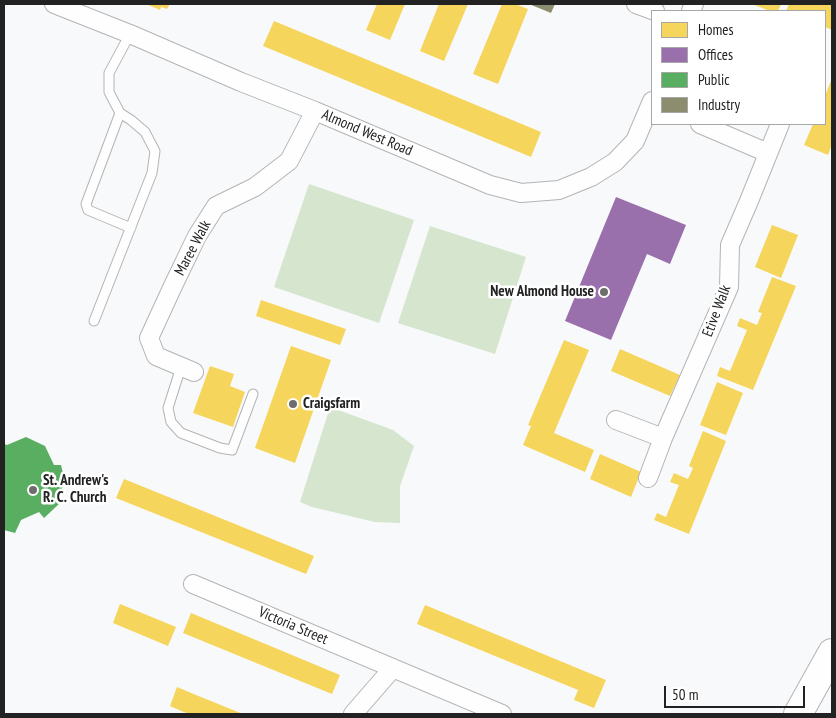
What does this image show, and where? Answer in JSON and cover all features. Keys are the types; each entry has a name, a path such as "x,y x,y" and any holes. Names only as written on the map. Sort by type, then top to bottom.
{"main road":[{"path":"798,714 832,653"}],"street":[{"name":"Almond West Road","path":"54,4 490,185 521,193 559,190 591,177 616,162 635,140 651,103"},
{"path":"636,4 652,10"},
{"name":"Maree Walk","path":"187,369 156,356 149,338 197,236 216,206 255,187 289,161 315,111"},
{"path":"708,125 768,153"},
{"name":"Etive Walk","path":"648,478 663,438 729,287 730,245 780,125"},
{"path":"616,420 663,438"},
{"name":"Victoria Street","path":"193,584 502,714"},
{"path":"353,714 393,668"}],"lane":[{"path":"94,320 152,173 155,151 145,132 120,113 109,92 110,73 130,34"},
{"path":"120,113 86,204 88,210 131,228"},
{"path":"187,369 168,408 171,422 181,433 220,448 232,450 253,394"}],"green space":[{"path":"309,184 414,220 379,323 274,287"},
{"path":"430,226 526,257 495,354 398,323"},
{"path":"330,407 393,430 414,446 400,486 400,523 375,522 312,507 300,502"}],"building: Homes":[{"path":"146,4 170,4 167,9 161,7 160,10"},
{"path":"377,4 405,4 390,40 366,30"},
{"path":"439,4 468,4 444,61 420,51"},
{"path":"502,4 515,4 528,9 498,84 473,74"},
{"path":"752,4 781,4 778,10 767,10"},
{"path":"789,4 832,4 832,30 826,27 826,10 786,10"},
{"path":"274,21 541,132 531,157 263,46"},
{"path":"832,78 832,144 828,155 804,145 813,125 826,125 826,93"},
{"path":"772,225 798,235 781,278 755,267"},
{"path":"772,277 796,286 753,390 717,376 720,367 730,371 747,330 737,326 740,318 757,325 762,313 758,312"},
{"path":"261,300 346,329 340,345 256,316"},
{"path":"564,340 589,350 554,433 594,450 585,472 523,445 531,426 528,425"},
{"name":"Craigsfarm","path":"291,346 331,360 295,463 255,448"},
{"path":"620,349 680,375 670,396 611,371"},
{"path":"210,366 234,374 230,386 245,392 233,427 193,413"},
{"path":"717,382 743,393 726,435 700,425"},
{"path":"703,431 726,441 689,534 654,520 657,513 666,517 679,485 670,482 674,473 688,479 693,468 689,466"},
{"path":"600,454 641,472 631,497 590,479"},
{"path":"124,479 314,556 306,574 116,498"},
{"path":"120,604 176,627 168,646 113,623"},
{"path":"425,605 606,680 594,708 574,700 578,690 417,624"},
{"path":"191,613 340,675 332,694 183,633"},
{"path":"177,687 243,714 189,714 179,710 170,706"}],"building: Offices":[{"name":"New Almond House","path":"616,197 686,225 670,264 647,254 611,340 565,321"}],"building: Public":[{"name":"St. Andrew's R. C. Church","path":"26,437 45,446 54,465 61,465 64,477 60,503 44,518 39,512 21,520 15,533 4,530 4,444 7,445"}],"building: Industry":[{"path":"529,4 555,4 551,13"}],"place":[{"name":"New Almond House","path":"604,292"},
{"name":"Craigsfarm","path":"293,404"},
{"name":"St. Andrew's R. C. Church","path":"33,490"}]}
